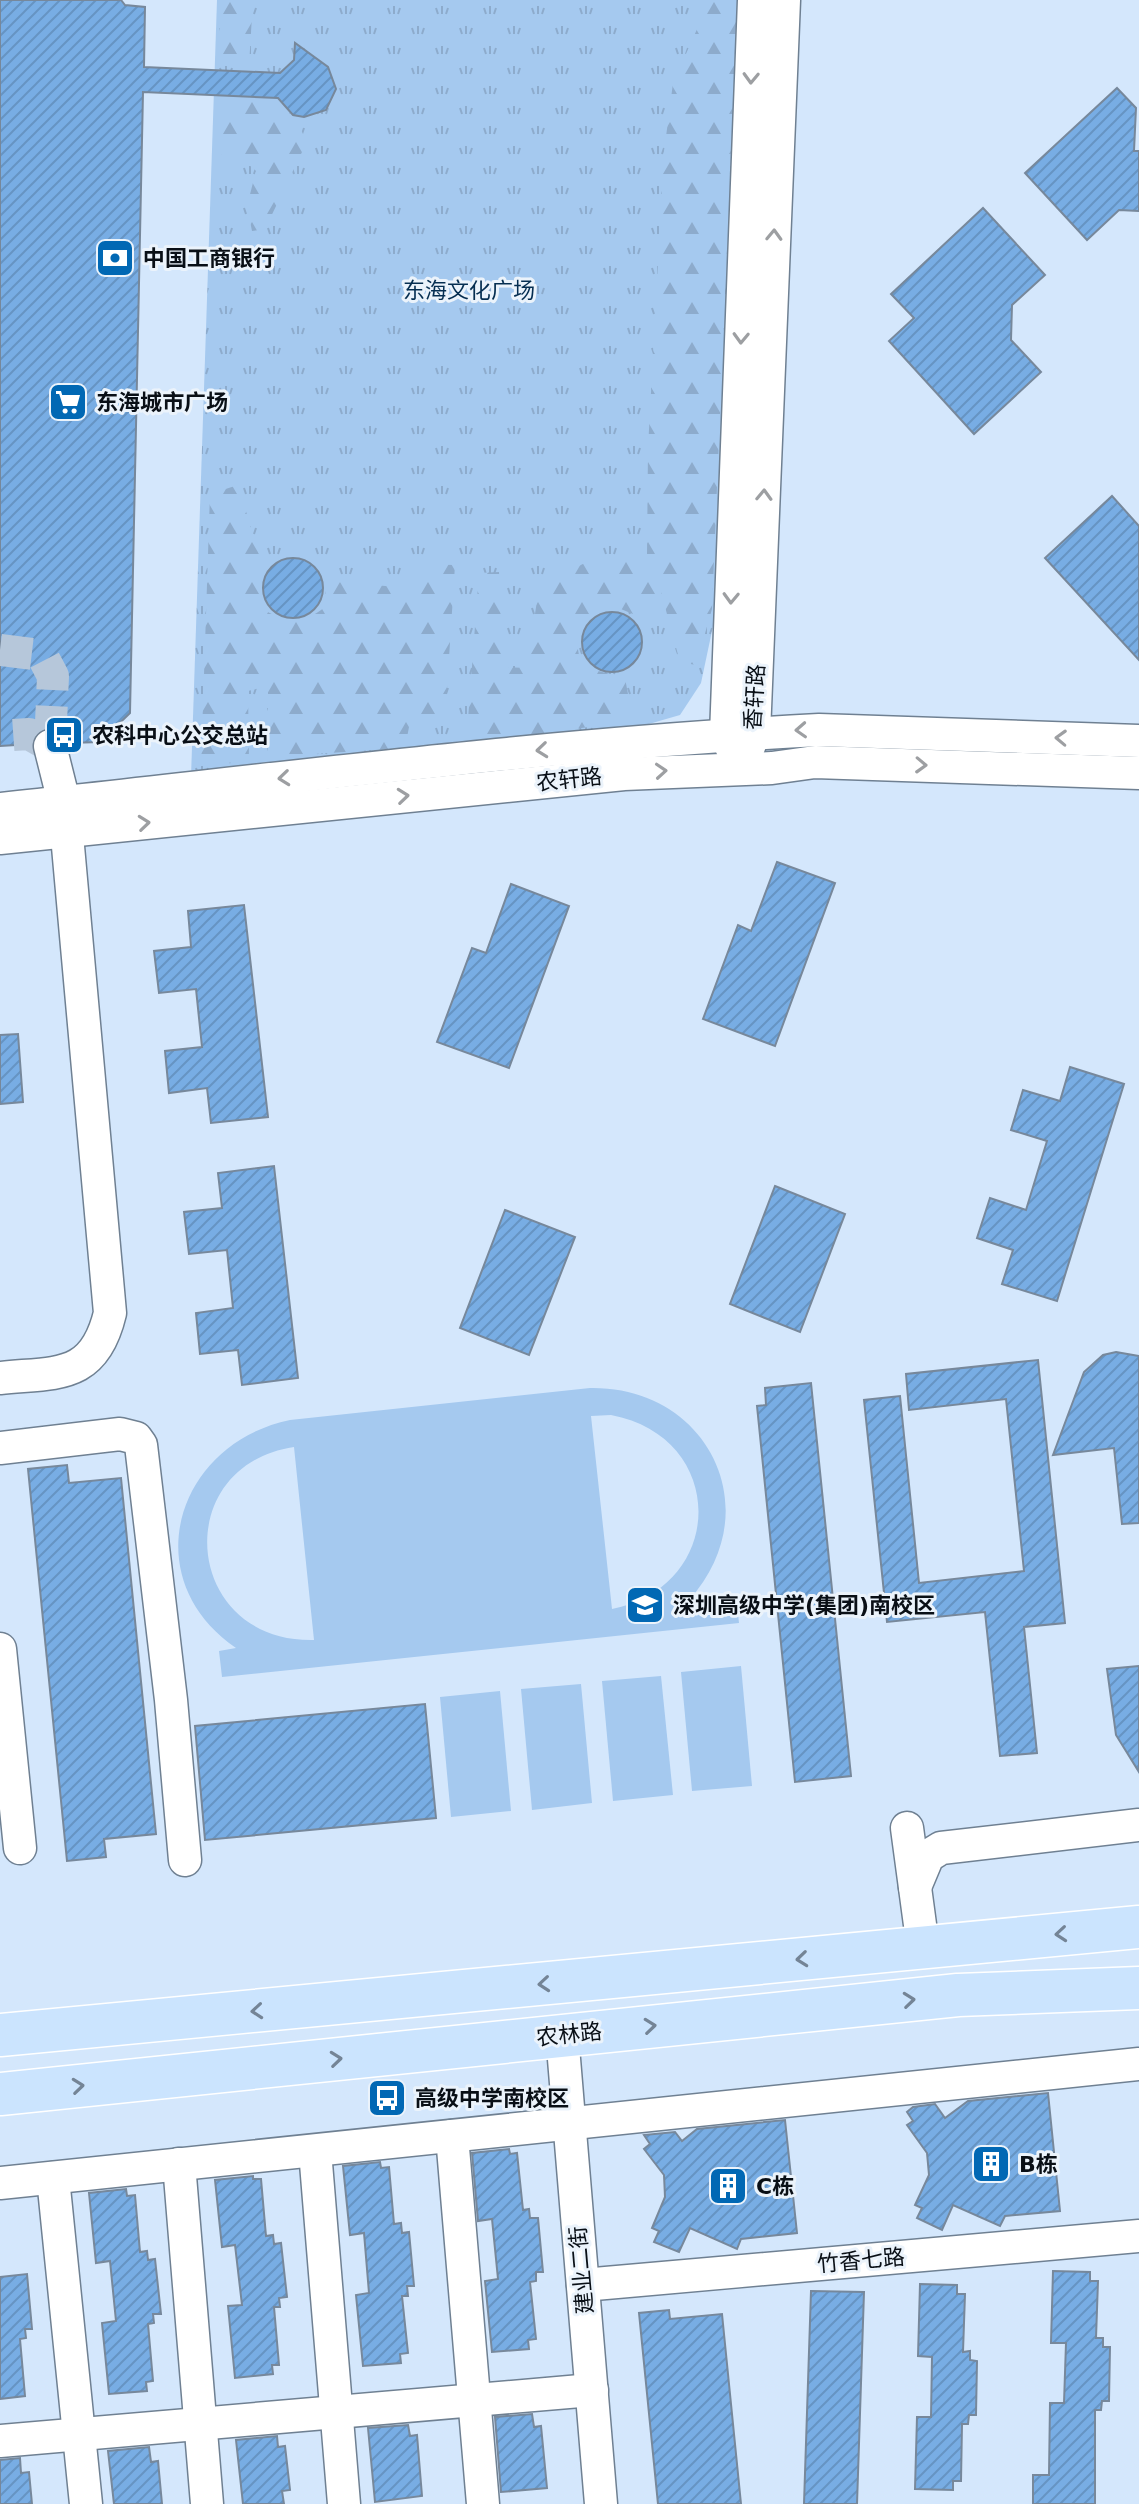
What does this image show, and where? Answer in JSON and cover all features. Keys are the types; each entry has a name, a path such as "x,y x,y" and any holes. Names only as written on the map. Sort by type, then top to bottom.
{"main road":[{"path":"0,2035 1139,1927"},
{"name":"农林路","path":"0,2094 958,1995 1139,1988"},
{"path":"0,2022 49,2031"}],"street":[{"name":"香轩路","path":"741,766 754,0"},
{"name":"香轩路","path":"740,734 784,0"},
{"name":"农轩路","path":"0,838 65,816 626,741 819,730 1139,741"},
{"path":"0,1378 73,1370 104,1339 110,1313 65,816 50,746"},
{"name":"农轩路","path":"0,809 65,816 741,766 772,768 815,762 1139,773"},
{"path":"0,1448 120,1434 136,1438 141,1445 169,1685 185,1860"},
{"path":"0,1649 20,1848"},
{"path":"915,1887 928,1856 941,1848 1139,1825"},
{"path":"907,1828 923,1947"},
{"name":"建业二街","path":"562,2035 601,2504"},
{"path":"0,2183 1139,2064"},
{"path":"452,2136 483,2504"},
{"path":"315,2151 344,2504"},
{"path":"179,2164 207,2504"},
{"path":"53,2178 86,2504"},
{"name":"竹香七路","path":"583,2285 1139,2236"},
{"path":"0,2441 592,2390"}],"green space":[{"name":"东海文化广场","path":"217,0 744,0 716,612 701,683 680,715 635,728 191,777"},
{"path":"221,0 253,0 249,65 218,63"},
{"path":"702,0 737,0 712,609 696,665 680,662 661,592 645,619 616,607 597,608 579,635 580,658 583,667 625,678 633,721 471,743 467,733 479,573 499,572 503,667 527,668 539,587 598,556 647,554 648,448 664,152 673,83 702,18"},
{"path":"217,95 269,96 295,118 303,134 302,152 265,229 252,231 247,206 256,171 213,149"},
{"path":"238,485 262,564 258,587 266,611 282,618 303,619 325,607 326,581 409,588 416,564 455,565 445,720 409,727 405,748 268,757 268,686 248,691 249,762 201,765 210,494"},
{"path":"590,1388 631,1393 667,1408 695,1430 714,1460 724,1493 724,1529 713,1565 689,1600 736,1596 739,1623 222,1677 219,1651 236,1648 205,1619 186,1587 178,1552 182,1517 196,1484 219,1456 251,1434 290,1420","holes":["611,1415 649,1429 677,1451 693,1480 698,1512 693,1543 677,1572 650,1595 612,1609 591,1416","294,1447 314,1640 270,1633 238,1614 217,1585 208,1552 210,1517 226,1486 253,1461"]},
{"path":"741,1666 752,1786 692,1791 681,1672"},
{"path":"661,1676 673,1795 613,1801 602,1681"},
{"path":"581,1684 592,1803 532,1810 521,1689"},
{"path":"500,1691 511,1811 451,1817 440,1697"}],"building":[{"name":"东海城市广场","path":"0,0 121,0 125,5 145,7 144,67 280,73 294,60 295,43 328,67 336,89 326,110 304,117 293,115 278,98 143,92 130,713 100,742 69,743 63,732 46,727 36,733 32,744 0,746"},
{"path":"1117,88 1136,108 1134,151 1139,151 1139,211 1119,210 1087,240 1025,173"},
{"path":"983,208 1045,275 1012,305 1011,340 1041,372 974,434 889,341 914,318 891,294"},
{"path":"1112,496 1139,526 1139,660 1045,558"},
{"path":"293,558 314,567 323,588 314,609 293,618 272,609 263,588 272,567"},
{"path":"612,612 633,621 642,642 633,663 612,672 591,663 582,642 591,621"},
{"path":"777,862 835,883 775,1046 703,1019 738,925 751,931"},
{"path":"511,884 569,906 509,1068 437,1042 472,948 486,953"},
{"path":"244,905 268,1117 211,1123 207,1088 169,1093 165,1051 202,1047 196,989 159,993 154,951 191,947 188,911"},
{"path":"18,1034 23,1102 0,1104 0,1035"},
{"path":"1070,1067 1124,1084 1057,1301 1002,1284 1013,1250 977,1238 990,1198 1026,1210 1047,1141 1011,1130 1023,1090 1060,1101"},
{"path":"274,1166 298,1378 242,1385 238,1350 200,1354 196,1313 233,1308 227,1250 189,1254 184,1212 222,1208 218,1173"},
{"path":"775,1186 845,1214 800,1332 730,1304"},
{"path":"505,1210 575,1237 529,1355 460,1328"},
{"path":"1116,1352 1139,1356 1139,1523 1122,1524 1114,1448 1053,1455 1084,1372 1103,1355"},
{"path":"1038,1360 1065,1623 1024,1627 1037,1753 1000,1756 985,1612 887,1622 864,1400 900,1396 919,1583 1024,1571 1006,1399 909,1410 906,1374"},
{"path":"811,1383 851,1776 795,1782 757,1406 766,1405 765,1388"},
{"path":"67,1465 69,1483 121,1478 156,1834 104,1839 106,1857 67,1861 28,1469"},
{"path":"1139,1666 1139,1772 1116,1735 1107,1669"},
{"path":"425,1704 436,1818 205,1840 195,1726"},
{"name":"B栋","path":"1048,2093 1060,2211 1005,2216 1000,2226 953,2205 942,2230 917,2218 922,2208 915,2205 929,2175 927,2153 907,2125 913,2121 907,2112 913,2107 935,2104 945,2118 968,2101"},
{"name":"C栋","path":"785,2120 797,2233 741,2239 737,2249 690,2228 679,2252 654,2242 659,2231 652,2228 665,2197 664,2175 644,2149 650,2144 644,2135 675,2132 682,2141 697,2129"},
{"path":"509,2149 510,2154 517,2153 523,2210 529,2209 530,2218 538,2218 543,2272 536,2272 536,2281 530,2282 536,2339 528,2340 529,2349 492,2352 485,2281 498,2279 492,2219 478,2221 472,2153"},
{"path":"380,2162 381,2168 389,2167 394,2224 401,2223 402,2233 409,2232 414,2286 407,2286 408,2296 402,2296 408,2353 400,2354 401,2363 363,2366 356,2295 369,2293 364,2233 350,2235 343,2166"},
{"path":"253,2176 253,2179 261,2179 266,2236 273,2235 274,2244 281,2243 287,2297 279,2298 280,2307 274,2307 279,2365 272,2365 273,2374 235,2378 228,2306 242,2305 235,2245 222,2247 215,2180"},
{"path":"126,2189 127,2196 135,2195 140,2252 147,2251 148,2260 155,2259 161,2314 153,2314 154,2323 148,2324 153,2381 146,2382 147,2391 109,2394 102,2323 116,2321 110,2261 96,2263 89,2193"},
{"path":"1053,2271 1090,2272 1090,2281 1098,2281 1096,2338 1103,2338 1103,2347 1110,2347 1109,2401 1102,2401 1101,2410 1095,2410 1095,2504 1033,2504 1033,2475 1049,2475 1050,2403 1064,2403 1066,2343 1051,2343"},
{"path":"27,2274 32,2329 25,2329 26,2338 20,2339 25,2396 0,2399 0,2277"},
{"path":"920,2284 957,2285 957,2294 965,2294 963,2352 970,2351 970,2360 977,2361 976,2415 969,2415 968,2424 962,2424 961,2481 953,2481 953,2490 915,2489 917,2417 931,2417 932,2357 918,2356"},
{"path":"811,2291 864,2292 857,2504 804,2504"},
{"path":"669,2310 670,2319 722,2314 741,2504 658,2504 639,2313"},
{"path":"532,2414 534,2427 541,2426 547,2488 501,2492 495,2417"},
{"path":"408,2425 410,2436 417,2435 422,2496 375,2502 368,2428"},
{"path":"277,2436 278,2447 285,2446 290,2490 282,2491 284,2504 243,2504 236,2440"},
{"path":"149,2447 151,2462 158,2461 162,2504 114,2504 108,2451"},
{"path":"20,2458 21,2473 29,2472 32,2504 0,2504 0,2460"}],"tunnel":[{"path":"0,650 42,655 53,676 50,746 29,734 0,736"}],"place":[{"name":"中国工商银行","path":"115,258"},
{"name":"东海城市广场","path":"68,402"},
{"name":"农科中心公交总站","path":"64,735"},
{"name":"深圳高级中学(集团)南校区","path":"645,1605"},
{"name":"高级中学南校区","path":"387,2098"},
{"name":"B栋","path":"991,2164"},
{"name":"C栋","path":"728,2186"}]}
